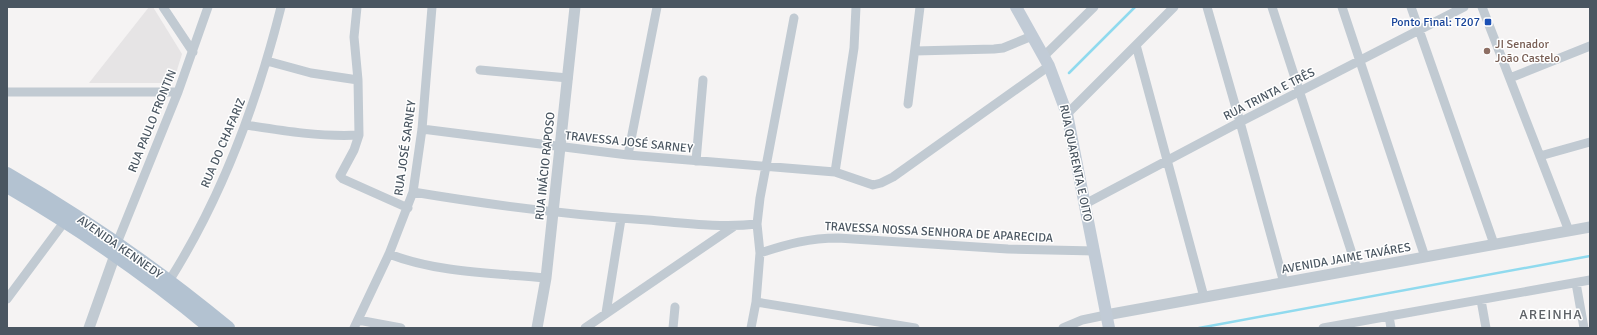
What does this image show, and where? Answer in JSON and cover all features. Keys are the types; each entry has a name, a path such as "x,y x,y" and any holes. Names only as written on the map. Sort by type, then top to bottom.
{"main road":[{"name":"RUA QUARENTA E OITO","path":"1016,7 1046,61 1067,114 1109,328"},
{"name":"AVENIDA KENNEDY","path":"7,174 63,208 116,249 199,323 211,328"},
{"name":"AVENIDA KENNEDY","path":"7,186 169,281 228,328"}],"street":[{"path":"163,7 193,52"},
{"name":"RUA PAULO FRONTIN","path":"89,328 116,249 178,92 208,7"},
{"name":"RUA DO CHAFARIZ","path":"169,281 199,229 246,125 268,61 281,7"},
{"path":"357,7 354,37 358,80 359,135 354,150 340,174 340,177 408,208"},
{"name":"RUA JOSÉ SARNEY","path":"356,324 389,254 413,192 422,129 432,7"},
{"name":"RUA INÁCIO RAPOSO","path":"537,328 546,278 575,7"},
{"path":"628,155 657,7"},
{"path":"835,172 854,48 856,7"},
{"path":"908,104 916,51 920,7"},
{"name":"TRAVESSA JOSÉ SARNEY","path":"422,129 628,155 765,165 835,172 865,183 881,184 910,166 1046,61 1094,7"},
{"path":"1067,114 1174,7"},
{"path":"1207,7 1284,283"},
{"path":"1272,7 1356,270"},
{"path":"1342,7 1425,257"},
{"path":"1411,7 1494,244"},
{"name":"RUA TRINTA E TRÊS","path":"1085,204 1240,122 1464,7"},
{"path":"1482,7 1569,231"},
{"path":"751,328 756,302 760,253 757,224 765,165 794,18"},
{"path":"916,51 994,50 1003,48 1032,36"},
{"path":"1136,45 1204,297"},
{"path":"1510,78 1590,46"},
{"path":"268,61 312,73 358,80"},
{"path":"480,70 568,78"},
{"path":"696,161 703,80"},
{"path":"7,92 178,92"},
{"path":"246,125 298,133 337,136 359,135"},
{"path":"1540,156 1590,142"},
{"path":"413,192 553,212 733,227 757,224"},
{"path":"606,313 622,218"},
{"path":"7,299 65,220"},
{"path":"585,328 705,248 733,227"},
{"name":"AVENIDA JAIME TAVÁRES","path":"1106,315 1590,227"},
{"name":"TRAVESSA NOSSA SENHORA DE APARECIDA","path":"760,253 793,242 814,238 838,238 1008,249 1095,251"},
{"path":"389,254 420,264 441,268 546,278"},
{"path":"1323,328 1590,280"},
{"path":"1576,283 1584,328"},
{"path":"1481,300 1486,328"},
{"path":"756,302 915,328"},
{"path":"673,328 675,307"},
{"path":"1063,328 1082,320 1106,315"},
{"path":"1389,316 1391,328"},
{"path":"356,324 401,328"}],"shaded area":[{"path":"149,7 153,7 182,54 173,83 89,83"}],"waterway":[{"path":"1069,73 1135,7"},
{"path":"1199,328 1590,256"}],"place":[{"name":"Ponto Final: T207","path":"1488,22"},
{"name":"JI Senador João Castelo","path":"1487,51"}],"district":[{"name":"AREINHA","path":"1551,314"}]}
